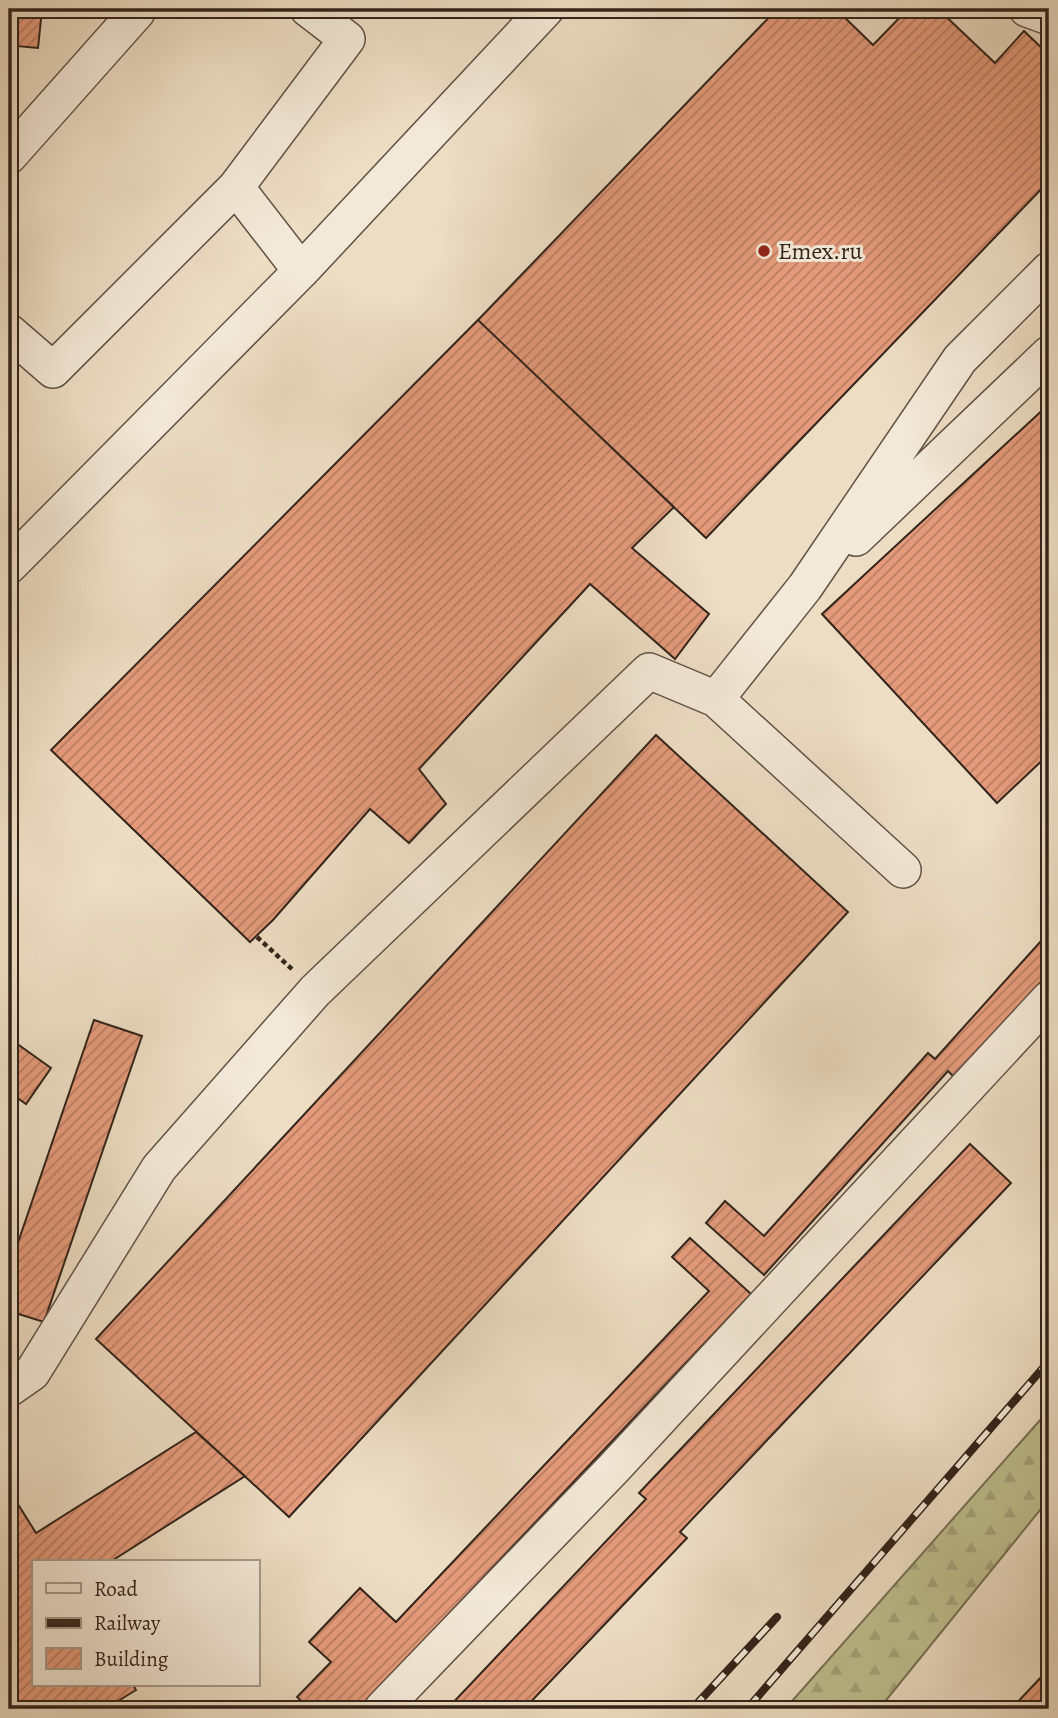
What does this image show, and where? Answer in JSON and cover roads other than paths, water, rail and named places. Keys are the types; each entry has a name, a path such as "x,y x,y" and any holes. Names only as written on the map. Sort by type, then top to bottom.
{"lane":[{"path":"9,331 53,370 236,187 347,39 308,9"},
{"path":"9,566 302,271 546,9"},
{"path":"1027,9 1049,17"},
{"path":"9,156 137,12"},
{"path":"236,187 302,271"},
{"path":"716,699 805,587 960,359 1049,270"},
{"path":"805,587 1049,354"},
{"path":"9,1389 32,1373 159,1168 315,990 649,671 716,699 903,870"},
{"path":"382,1709 614,1468 1049,999"}],"railway":[{"path":"747,1709 1049,1361"},
{"path":"692,1709 777,1617"}],"place":[{"name":"Emex.ru","path":"764,251"}]}
